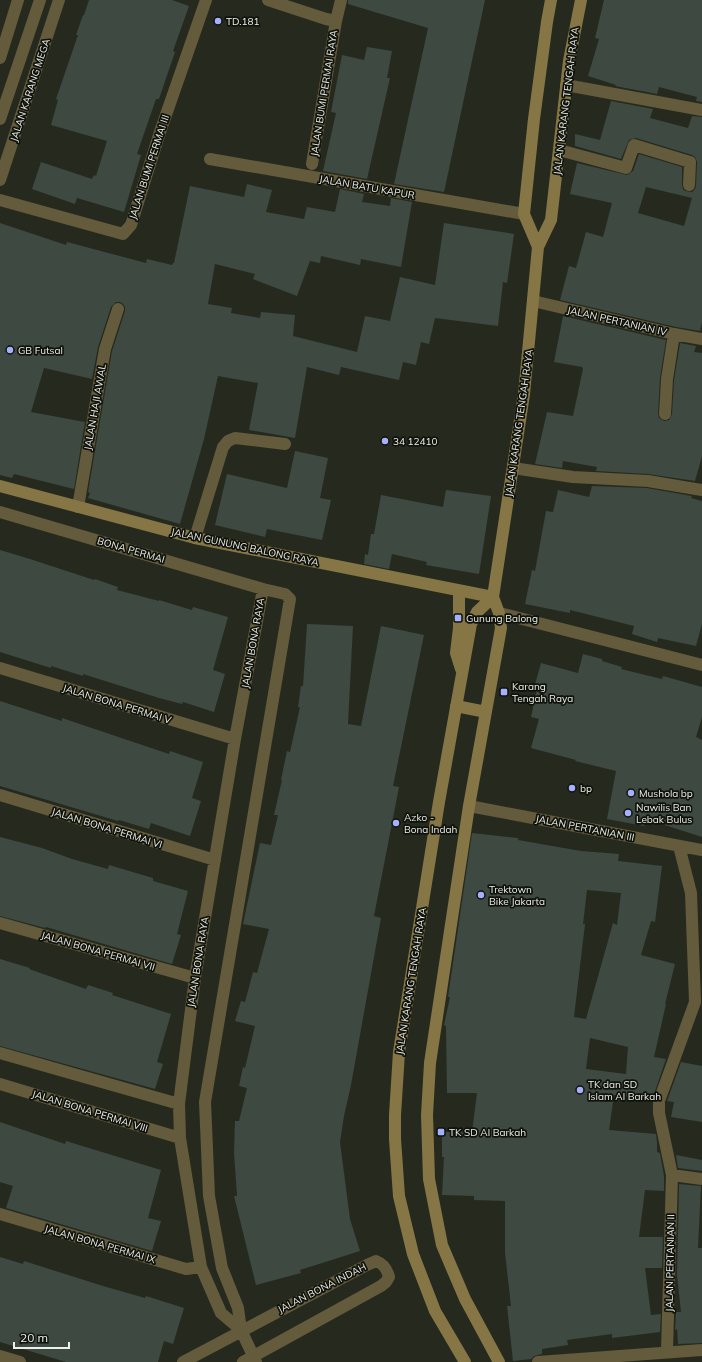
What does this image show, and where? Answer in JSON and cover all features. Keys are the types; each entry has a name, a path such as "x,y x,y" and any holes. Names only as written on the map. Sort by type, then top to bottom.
{"main road":[{"name":"JALAN KARANG TENGAH RAYA","path":"538,247 524,214 546,22 551,0"},
{"name":"JALAN KARANG TENGAH RAYA","path":"465,1362 435,1312 413,1254 399,1196 395,1115 399,1052 439,802 471,624 477,612 492,597 524,394 538,247 551,220 569,61 581,0"},
{"name":"JALAN GUNUNG BALONG RAYA","path":"0,486 195,538 492,597"},
{"path":"459,591 459,628 456,653 462,674"},
{"path":"492,597 500,613 501,628 469,806 430,1063 427,1115 429,1179 442,1245 465,1299 499,1362"},
{"path":"456,706 486,712"}],"street":[{"path":"0,58 18,0"},
{"name":"JALAN KARANG MEGA","path":"0,119 40,0"},
{"name":"JALAN KARANG MEGA","path":"0,180 60,0"},
{"name":"JALAN BUMI PERMAI III","path":"0,200 123,234 131,225 160,132 206,0"},
{"path":"268,0 331,20"},
{"name":"JALAN BUMI PERMAI RAYA","path":"312,164 331,20 341,0"},
{"path":"566,85 702,110"},
{"path":"559,150 626,168 634,145 690,162 689,185"},
{"name":"JALAN BATU KAPUR","path":"210,159 524,214"},
{"name":"JALAN PERTANIAN IV","path":"533,301 674,334 702,339"},
{"name":"JALAN HAJI AWAL","path":"78,507 105,349 118,309"},
{"path":"665,414 667,379 674,334"},
{"path":"195,538 224,447 228,440 235,438 285,444"},
{"path":"513,468 573,477 648,482 702,490"},
{"name":"BONA PERMAI","path":"0,512 263,589"},
{"name":"JALAN BONA RAYA","path":"241,1330 221,1313 201,1267 180,1138 179,1104 195,978 235,740 263,589 285,594 290,599 205,1102 209,1196 222,1268 238,1308 241,1330 255,1359"},
{"path":"500,613 702,665"},
{"name":"JALAN BONA PERMAI V","path":"0,668 235,740"},
{"name":"JALAN BONA PERMAI VI","path":"0,795 215,860"},
{"name":"JALAN PERTANIAN III","path":"469,806 702,850"},
{"name":"JALAN PERTANIAN II","path":"667,1351 672,1175 659,1113 659,1100 695,1002 691,893 679,846"},
{"name":"JALAN BONA PERMAI VII","path":"0,923 195,978"},
{"path":"0,1053 179,1104"},
{"name":"JALAN BONA PERMAI VIII","path":"0,1084 180,1138"},
{"path":"672,1175 702,1179"},
{"name":"JALAN BONA PERMAI IX","path":"0,1214 186,1269 201,1267"},
{"name":"JALAN BONA INDAH","path":"183,1362 241,1330 376,1261 383,1264 387,1270 389,1277 381,1286 255,1359 242,1362"},
{"path":"538,1362 667,1351 702,1350"},
{"path":"0,1356 20,1362"}],"building":[{"path":"89,0 172,0 189,6 173,51 175,52 159,99 156,99 137,154 141,155 124,212 77,198 75,204 32,189 41,162 92,179 94,175 96,176 107,141 51,125 58,100 56,99 78,35 76,35"},
{"path":"348,0 485,0 444,192 394,184 428,28 348,4"},
{"path":"604,0 702,0 702,102 696,101 697,97 659,87 657,94 615,86 616,85 588,76 599,39 595,38"},
{"path":"367,47 392,51 387,78 390,78 367,179 323,171 336,113 331,112 342,55 364,60"},
{"path":"611,101 653,109 650,118 688,128 692,116 702,117 702,322 700,331 676,327 560,300 569,266 576,268 586,232 603,237 612,203 570,194 577,163 627,175 633,171 639,154 682,167 682,185 685,191 692,192 696,186 697,162 695,157 692,155 636,138 629,140 621,159 575,146 575,134 600,140","holes":["646,187 692,198 684,226 638,213"]},
{"path":"247,184 272,190 266,212 304,219 307,207 335,212 340,189 364,194 362,202 390,206 391,198 412,202 401,267 361,259 360,265 321,256 320,263 310,261 297,296 253,279 255,274 215,264 208,304 232,308 231,313 260,318 261,312 295,315 293,336 357,352 365,316 390,321 400,277 435,285 444,223 514,234 507,283 503,282 498,326 435,318 429,344 421,342 416,365 403,362 399,380 341,367 339,375 307,367 295,438 249,430 258,383 218,376 204,439 180,524 88,498 112,351 125,311 123,304 116,302 111,307 98,347 92,379 44,368 31,412 85,422 74,489 14,474 12,478 0,475 0,223 66,245 67,242 146,263 147,259 172,265 174,263 190,186 244,197"},
{"path":"563,316 666,340 660,378 658,414 659,418 664,421 669,420 672,414 674,380 680,343 696,346 694,352 702,353 702,456 695,481 648,474 596,471 597,467 563,461 562,468 535,464 547,412 573,416 583,369 582,367 554,362"},
{"path":"295,451 328,458 320,498 331,500 322,540 267,529 265,537 215,525 227,474 287,488"},
{"path":"592,486 647,488 692,496 691,498 702,501 702,624 696,646 658,638 657,642 632,634 634,626 570,610 570,613 525,604 532,570 535,571 546,511 553,512 558,490 589,497"},
{"path":"446,490 491,496 479,574 426,565 427,562 392,554 389,569 364,564 365,554 368,555 371,534 374,534 381,495 443,507"},
{"path":"0,550 94,580 95,579 118,587 117,590 192,610 193,607 228,617 213,670 225,674 214,712 183,702 182,704 159,698 83,674 83,676 51,666 51,668 0,652"},
{"path":"307,624 353,626 348,724 361,726 381,626 424,635 393,786 399,787 374,916 381,918 340,1142 350,1219 360,1251 300,1270 301,1273 256,1285 234,1196 237,1196 234,1153 235,1121 239,1121 247,1088 239,1086 255,1026 235,1021 241,1001 245,1002 253,972 257,973 269,929 243,924 260,843 271,845 278,815 274,815 281,780 287,751 290,752 300,707 298,707 301,686 303,686"},
{"path":"583,654 602,659 602,661 622,667 621,669 662,679 663,676 702,687 702,717 696,737 702,740 702,837 646,819 644,826 607,819 616,771 531,748 539,719 531,717 537,689 534,688 541,663 578,673"},
{"path":"0,701 62,721 62,718 169,754 170,751 203,762 192,798 201,801 190,836 151,823 149,829 119,820 118,821 0,786"},
{"path":"472,833 518,838 518,840 581,851 619,854 618,861 662,866 655,922 651,921 641,955 675,964 654,1057 666,1059 652,1100 614,1095 609,1130 656,1134 657,1152 660,1153 664,1176 664,1191 645,1190 639,1237 663,1237 662,1268 645,1268 651,1315 661,1314 660,1332 612,1338 612,1334 567,1340 568,1345 542,1349 542,1354 534,1356 531,1359 513,1361 507,1306 511,1306 505,1253 505,1201 474,1200 474,1196 442,1195 444,1157 442,1157 442,1132 472,1132 477,1093 447,1093 446,1026 444,1025 450,997 448,997","holes":["587,890 621,893 617,925 613,923 586,1019 574,1017 585,924 583,924","590,1038 628,1047 626,1074 586,1069"]},
{"path":"0,837 42,848 72,859 108,869 109,865 153,878 153,881 188,891 177,934 181,935 172,964 46,927 45,928 0,916"},
{"path":"0,959 30,968 29,969 86,989 88,985 113,993 112,995 171,1014 157,1062 163,1064 155,1089 0,1046"},
{"path":"681,1062 702,1066 702,1122 671,1117 674,1102 667,1101"},
{"path":"0,1122 65,1144 66,1141 161,1170 148,1218 161,1221 152,1251 6,1208 13,1186 0,1182"},
{"path":"676,1155 702,1160 702,1171 678,1168"},
{"path":"679,1184 701,1186 698,1248 702,1248 702,1343 678,1344 677,1329 675,1330 676,1312 681,1312 677,1275"},
{"path":"0,1257 23,1264 24,1261 103,1286 145,1298 146,1296 184,1308 173,1344 164,1341 158,1362 66,1362 0,1342"}],"place":[{"name":"TD.181","path":"218,21"},
{"name":"GB Futsal","path":"10,350"},
{"name":"34 12410","path":"385,441"},
{"name":"Gunung Balong","path":"458,618"},
{"name":"Karang Tengah Raya","path":"504,692"},
{"name":"bp","path":"572,788"},
{"name":"Mushola bp","path":"631,793"},
{"name":"Nawilis Ban Lebak Bulus","path":"628,813"},
{"name":"Azko - Bona Indah","path":"396,823"},
{"name":"Trektown Bike Jakarta","path":"481,895"},
{"name":"TK dan SD Islam Al Barkah","path":"580,1090"},
{"name":"TK SD Al Barkah","path":"441,1132"}]}
